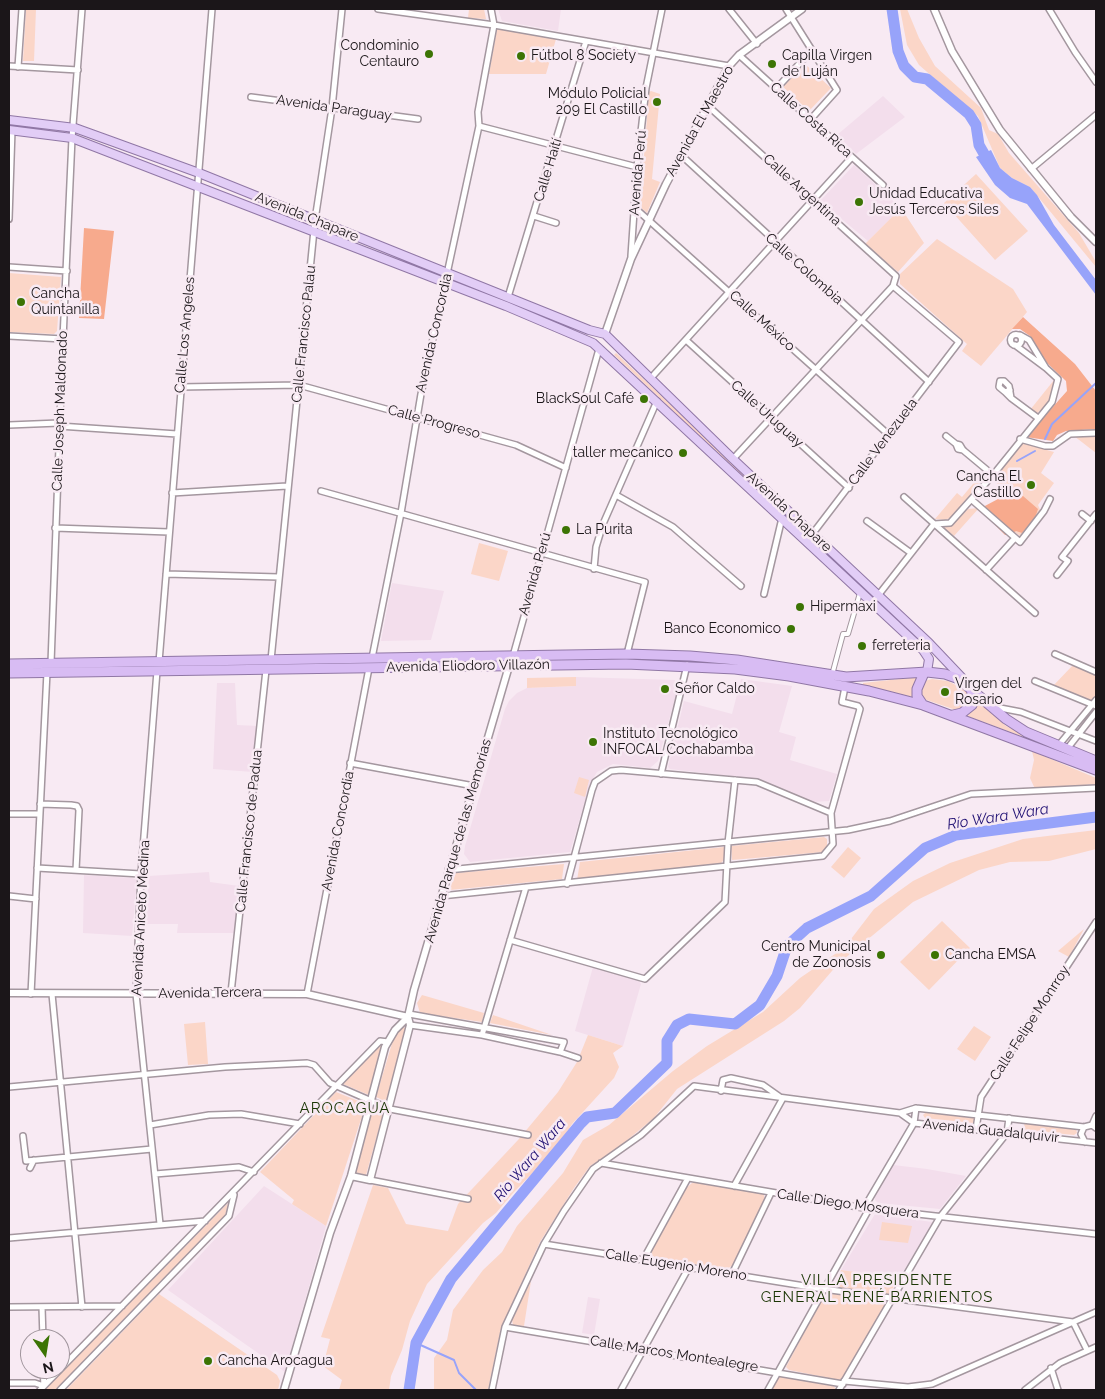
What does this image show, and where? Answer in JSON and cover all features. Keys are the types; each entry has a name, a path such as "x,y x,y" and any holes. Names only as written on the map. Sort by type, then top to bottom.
{"highway":[{"name":"Avenida Eliodoro Villazón","path":"9,673 271,660 627,654 737,660 859,678 926,672"},
{"name":"Avenida Eliodoro Villazón","path":"9,664 266,670 688,665 765,672 845,687 923,705"},
{"path":"1096,761 1026,732 970,687 953,677 926,672 916,691 919,701 923,705 1096,770"},
{"path":"952,715 962,713 972,705 973,700 970,687"}],"main road":[{"name":"Avenida Chapare","path":"9,120 75,128 199,173 605,336 733,459 929,642 970,687"},
{"name":"Avenida Chapare","path":"10,130 72,138 197,184 445,283 598,347 923,650"},
{"path":"605,336 608,346 598,347 594,337 605,336"},
{"path":"926,672 929,659 923,650 929,642"}],"street":[{"path":"18,67 22,9"},
{"name":"Calle Joseph Maldonado","path":"51,664 62,339 67,270 72,138 75,128 82,9"},
{"name":"Calle Los Angeles","path":"158,667 212,9"},
{"name":"Calle Francisco Palau","path":"271,660 315,220 332,108 342,9"},
{"path":"378,9 494,25 729,66"},
{"name":"Avenida Concordia","path":"372,658 401,513 416,417 479,126 478,112 494,25 491,9"},
{"name":"Avenida Perú","path":"605,336 631,259 637,167 646,88 662,9"},
{"path":"729,9 757,44"},
{"path":"786,9 837,90 810,120"},
{"name":"Avenida El Maestro","path":"631,259 680,155 729,66 739,55 757,44 802,9"},
{"path":"934,9 962,69 1000,130 1071,216 1096,242"},
{"path":"1049,9 1080,60 1096,82"},
{"name":"Calle Haití","path":"508,297 556,145 586,41"},
{"path":"776,90 812,50"},
{"name":"Calle Costa Rica","path":"739,55 883,185"},
{"path":"9,66 78,70"},
{"name":"Avenida Paraguay","path":"251,97 418,119"},
{"name":"Calle Argentina","path":"707,105 896,276 893,286"},
{"path":"1031,169 1096,115"},
{"path":"479,126 637,167"},
{"path":"9,219 10,130"},
{"name":"Calle Colombia","path":"680,155 774,243 929,382"},
{"path":"650,379 852,157"},
{"name":"Calle México","path":"635,208 889,435"},
{"path":"534,216 556,223"},
{"path":"9,267 67,270"},
{"path":"733,459 893,286"},
{"name":"Calle Venezuela","path":"807,542 959,342 893,286"},
{"path":"873,602 934,524 950,523 972,500 1052,402 1058,379 1012,343 1011,337 1016,334 1029,340 1046,368"},
{"path":"1015,345 1021,343 1020,335"},
{"path":"9,336 62,339"},
{"name":"Calle Uruguay","path":"686,340 849,488"},
{"name":"Avenida Perú","path":"513,656 598,347"},
{"name":"Calle Progreso","path":"180,387 299,385 516,445 566,468"},
{"path":"1007,391 1012,398 1038,418"},
{"path":"594,569 596,547 656,402"},
{"path":"9,425 59,425 177,434"},
{"path":"1020,439 1045,446 1053,446 1070,434 1096,433"},
{"path":"946,436 960,445 963,450 993,475"},
{"path":"172,493 287,486"},
{"path":"321,491 645,582 627,654"},
{"path":"616,495 673,527 741,586"},
{"path":"904,497 1035,613"},
{"path":"972,500 1020,542 1044,512 1050,499"},
{"path":"1082,514 1091,521"},
{"path":"1057,575 1068,561 1062,557 1096,514"},
{"path":"764,594 782,518"},
{"path":"867,521 911,553"},
{"path":"55,528 169,532"},
{"path":"986,570 1015,538"},
{"path":"166,574 279,577"},
{"path":"832,675 843,634 848,634 861,591"},
{"path":"1055,654 1096,672"},
{"path":"660,774 688,665"},
{"name":"Avenida Parque de las Memorias","path":"408,1016 448,870 509,666"},
{"name":"Avenida Aniceto Medina","path":"158,667 141,874 136,994 160,1224"},
{"name":"Avenida Concordia","path":"307,994 369,668"},
{"name":"Calle Francisco de Padua","path":"231,992 266,670"},
{"path":"31,994 47,672"},
{"path":"1035,681 1095,703 1070,731 1062,748"},
{"path":"441,896 823,856 834,844 831,813 860,709 858,706 842,702 845,687"},
{"path":"992,706 1021,712 1096,741"},
{"path":"1062,748 1079,734 1096,712"},
{"path":"350,763 474,786"},
{"path":"567,884 592,790 602,775 621,770 757,782 831,813"},
{"path":"510,940 645,979 725,902 726,865 735,780"},
{"path":"448,870 833,832 868,827 970,794 1096,788"},
{"path":"40,804 71,804 79,810 76,870"},
{"path":"9,814 39,814"},
{"path":"37,868 141,874"},
{"path":"482,1035 526,887"},
{"path":"9,896 36,899"},
{"name":"Calle Felipe Monrroy","path":"976,1129 982,1097 1096,922"},
{"path":"1089,932 1096,935"},
{"name":"Avenida Tercera","path":"9,994 231,992 307,994 408,1016 485,1026 564,1042 560,1052"},
{"path":"52,994 66,1157 76,1231 82,1306"},
{"path":"370,1180 390,1109 410,1025 408,1016"},
{"path":"284,1390 330,1233 351,1176 388,1042 395,1030 408,1016"},
{"path":"410,1025 482,1035 560,1052 578,1058"},
{"path":"9,1383 35,1383 42,1388 205,1220 234,1194 380,1041 388,1042"},
{"path":"9,1087 225,1068 307,1063 314,1065 330,1083 390,1109 528,1135"},
{"name":"Avenida Guadalquivir","path":"721,1090 723,1080 731,1078 763,1085 783,1098"},
{"name":"Avenida Guadalquivir","path":"601,1163 641,1135 694,1086 900,1113 916,1108 1084,1127"},
{"path":"734,1186 783,1098"},
{"path":"768,1390 914,1123 916,1108"},
{"name":"Avenida Guadalquivir","path":"900,1113 914,1123 1095,1142"},
{"path":"150,1125 209,1114 241,1114 300,1124"},
{"path":"1085,1142 1081,1134 1084,1127 1094,1127 1096,1116"},
{"path":"839,1390 940,1217 1006,1133 1009,1118"},
{"path":"23,1136 26,1161 152,1149"},
{"path":"30,1168 34,1160"},
{"path":"492,1390 504,1327 544,1244 577,1191 593,1169 601,1163"},
{"name":"Calle Diego Mosquera","path":"601,1163 867,1208 1096,1234"},
{"path":"155,1174 239,1167 254,1172"},
{"path":"351,1176 468,1199"},
{"path":"643,1260 688,1178"},
{"path":"732,1274 771,1193"},
{"path":"60,1390 229,1216 234,1194"},
{"path":"9,1238 205,1220"},
{"name":"Calle Eugenio Moreno","path":"544,1244 823,1289 1073,1322"},
{"path":"621,1390 689,1267"},
{"path":"9,1308 122,1306"},
{"path":"42,1307 43,1329"},
{"name":"Calle Marcos Montealegre","path":"504,1327 844,1382 908,1387 932,1384 1096,1312"},
{"path":"1073,1322 1087,1350"},
{"path":"1025,1390 1051,1368 1087,1350 1096,1349"},
{"path":"1051,1368 1058,1390"}],"shaded area":[{"path":"26,9 36,9 34,61 23,61"},
{"path":"469,9 484,9 486,19 468,18"},
{"path":"498,9 561,9 558,31 502,21"},
{"path":"900,9 907,9 919,38 935,66 981,108 989,130 998,134 1009,153 1079,233 1096,262 1096,267 1030,187 1012,178 1000,168 978,116 919,65 907,45"},
{"name":"Fútbol 8 Society","path":"497,29 556,39 546,74 489,74"},
{"path":"805,64 831,88 809,111 783,87"},
{"path":"649,92 660,94 652,179 660,182 647,213 640,207"},
{"path":"883,96 905,117 856,154 837,135"},
{"name":"Unidad Educativa Jesús Terceros Siles","path":"854,165 901,208 868,241 820,201"},
{"path":"976,174 1028,231 995,260 944,203"},
{"path":"901,208 924,243 898,272 865,244"},
{"path":"84,228 114,231 104,319 79,318"},
{"path":"937,239 1013,289 1027,312 981,366 962,351 967,344 900,284 900,274"},
{"path":"9,273 61,277 57,331 54,334 9,332"},
{"path":"1023,317 1075,364 1096,391 1096,429 1066,431 1057,435 1053,441 1026,437 1067,391 1066,381 1047,363 1030,336 1020,329 1012,329"},
{"path":"616,353 807,534 805,535 614,355"},
{"path":"1054,380 1050,402 1036,414 1030,410"},
{"path":"1096,435 1096,453 1074,436"},
{"path":"1022,443 1054,452 1041,473 1054,483 1038,505 1041,512 1024,535 1020,536 996,519 1014,498 993,480"},
{"path":"983,472 986,478 952,517 945,520 935,519 957,493 962,497"},
{"path":"1023,496 1038,509 1035,518 1022,533 1016,531 1010,535 1005,535 981,511 983,507 998,499 1015,499"},
{"path":"979,508 954,536 944,528 953,524 968,509"},
{"path":"813,539 874,595 872,597 812,541"},
{"path":"479,543 508,551 499,581 471,574"},
{"path":"392,583 444,591 431,640 381,641"},
{"path":"1073,665 1096,675 1096,698 1093,701 1053,686"},
{"path":"576,677 675,680 678,687 658,761 650,768 613,764 597,772 590,784 570,852 470,862 464,854 465,846 505,709 509,701 517,693 527,688 576,686"},
{"path":"576,677 576,686 527,688 527,678"},
{"path":"918,677 914,683 913,697 863,686 863,683"},
{"path":"741,679 792,686 779,732 796,737 790,760 837,774 829,801 813,802 757,779 670,769 668,767 684,701 732,714"},
{"path":"932,679 948,681 967,691 969,700 965,708 956,710 924,699 920,689 924,681"},
{"path":"217,683 235,683 237,725 258,726 253,772 213,769"},
{"path":"978,701 1006,726 1040,743 967,716 975,708"},
{"path":"1032,751 1096,778 1096,784 1035,789 1030,778 1034,760"},
{"path":"579,777 589,780 585,797 574,793"},
{"path":"1096,830 1096,849 1049,861 1010,862 979,870 913,902 838,964 800,1008 784,1021 677,1089 654,1118 614,1151 590,1166 540,1242 501,1328 488,1390 434,1390 434,1358 447,1340 453,1310 483,1270 502,1252 517,1226 563,1173 583,1140 609,1125 673,1071 707,1046 763,1012 800,978 835,954 851,939 874,909 913,881 950,863 1023,839"},
{"path":"824,837 827,839 827,848 824,852 732,860 731,846"},
{"path":"724,847 724,860 720,864 577,880 580,862"},
{"path":"848,847 861,858 844,878 831,867"},
{"path":"564,864 562,879 450,890 455,873"},
{"path":"209,872 210,882 239,886 235,933 177,933 178,924 145,924 149,876"},
{"path":"84,875 132,878 137,880 132,936 83,933"},
{"name":"Cancha EMSA","path":"942,921 970,948 929,990 900,962"},
{"path":"1084,929 1069,957 1058,951"},
{"path":"593,967 638,980 641,984 623,1046 575,1031"},
{"path":"422,995 484,1013 482,1022 420,1013 417,1003"},
{"path":"493,1015 552,1035 490,1023"},
{"path":"205,1022 208,1064 188,1065 184,1024"},
{"path":"400,1026 406,1028 387,1102 376,1097 396,1030"},
{"path":"974,1026 991,1037 975,1061 957,1049"},
{"path":"588,1035 623,1046 613,1053 619,1067 614,1078 572,1124 557,1148 496,1213 483,1223 427,1284 410,1321 402,1350 391,1376 389,1390 339,1390 342,1380 323,1366 330,1339 321,1337 373,1185 388,1188 406,1224 448,1231 458,1204 518,1140 558,1092 577,1062"},
{"path":"386,1040 369,1095 343,1084"},
{"path":"336,1092 366,1104 326,1226 292,1204 294,1200 260,1172"},
{"path":"373,1107 384,1111 366,1175 354,1172"},
{"path":"926,1112 976,1117 974,1123 925,1118 923,1115"},
{"path":"1024,1123 1076,1129 1077,1133 1074,1135 1025,1130"},
{"path":"893,1165 966,1176 940,1209 878,1203 875,1200 875,1196"},
{"path":"692,1183 760,1192 764,1195 765,1201 733,1265 727,1269 658,1259 652,1256 652,1248 685,1189"},
{"path":"264,1186 326,1226 285,1372 168,1290"},
{"path":"228,1203 225,1216 70,1375 70,1364"},
{"path":"875,1214 932,1222 932,1226 899,1278 841,1270"},
{"path":"882,1222 912,1226 908,1243 879,1240"},
{"path":"841,1270 899,1278 889,1295 837,1287 835,1282"},
{"path":"531,1281 524,1326 513,1325 512,1320"},
{"path":"830,1293 882,1302 885,1305 844,1377 839,1380 789,1370 786,1367 824,1295"},
{"path":"159,1294 277,1375 280,1381 278,1390 66,1390"},
{"path":"588,1297 600,1299 594,1335 582,1333"},
{"path":"787,1374 833,1385 836,1389 771,1390 779,1377"},
{"path":"55,1379 66,1379 55,1390 44,1390"}],"water":[{"path":"991,150 1000,168 1012,178 1030,187 1037,195 1054,225 1096,280 1096,295 1027,204 1010,198 995,185 976,157"}],"waterway":[{"path":"892,9 898,51 904,66 915,77 927,79 969,114 976,125 979,145 991,166"},
{"path":"1045,439 1052,424 1096,383"},
{"path":"1017,461 1035,451"},
{"name":"Río Wara Wara","path":"409,1390 416,1343 451,1279 581,1123 587,1117 615,1113 667,1063 667,1041 677,1025 689,1019 735,1024 760,1005 777,976 787,946 807,928 871,896 925,848 956,835 1096,817"},
{"path":"416,1343 454,1360 459,1373 476,1390"}],"place":[{"name":"Condominio Centauro","path":"429,54"},
{"name":"Fútbol 8 Society","path":"521,56"},
{"name":"Capilla Virgen de Luján","path":"772,64"},
{"name":"Módulo Policial 209 El Castillo","path":"657,102"},
{"name":"Unidad Educativa Jesús Terceros Siles","path":"859,202"},
{"name":"Cancha Quintanilla","path":"21,302"},
{"name":"BlackSoul Café","path":"644,399"},
{"name":"taller mecanico","path":"683,453"},
{"name":"Cancha El Castillo","path":"1031,485"},
{"name":"La Purita","path":"566,530"},
{"name":"Hipermaxi","path":"800,607"},
{"name":"Banco Economico","path":"791,629"},
{"name":"ferreteria","path":"862,646"},
{"name":"Señor Caldo","path":"665,689"},
{"name":"Virgen del Rosario","path":"945,692"},
{"name":"Instituto Tecnológico INFOCAL Cochabamba","path":"593,742"},
{"name":"Centro Municipal de Zoonosis","path":"881,955"},
{"name":"Cancha EMSA","path":"935,955"},
{"name":"Cancha Arocagua","path":"208,1361"}],"district":[{"name":"AROCAGUA","path":"345,1108"},
{"name":"VILLA PRESIDENTE GENERAL RENÉ BARRIENTOS","path":"877,1288"}]}
